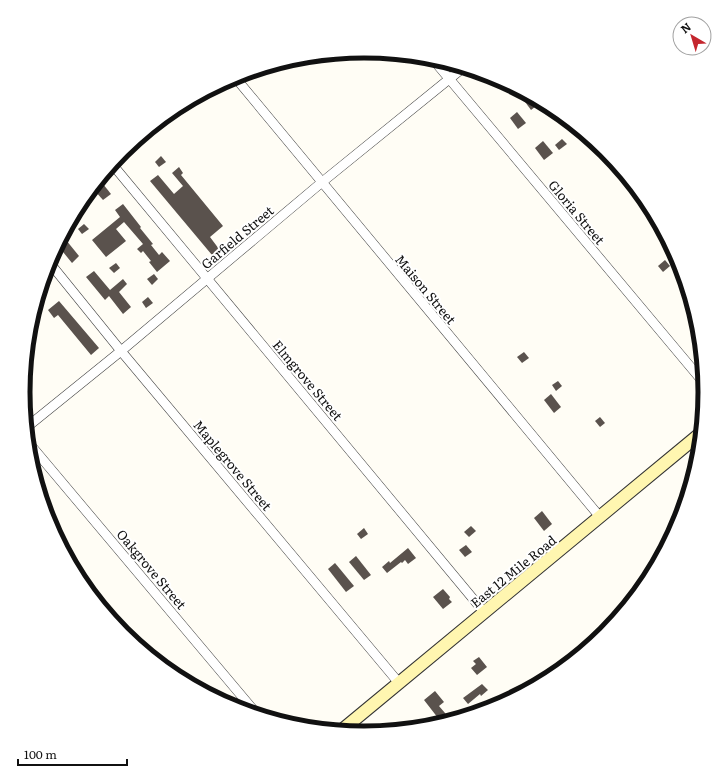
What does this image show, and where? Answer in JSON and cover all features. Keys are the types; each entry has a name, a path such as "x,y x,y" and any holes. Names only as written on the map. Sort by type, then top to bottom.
{"main road":[{"name":"East 12 Mile Road","path":"348,725 695,438"}],"street":[{"name":"Gloria Street","path":"439,66 697,374"},
{"name":"Garfield Street","path":"32,422 121,351 321,183 458,71"},
{"name":"Maison Street","path":"239,82 321,183 600,517"},
{"name":"Elmgrove Street","path":"116,168 484,612"},
{"name":"Maplegrove Street","path":"54,268 121,351 399,683"},
{"name":"Oakgrove Street","path":"35,450 249,705"}],"building":[{"path":"521,97 537,106 531,110"},
{"path":"517,112 526,123 518,129 510,118"},
{"path":"562,139 567,144 559,150 555,145"},
{"path":"543,141 553,153 544,160 535,148"},
{"path":"161,156 166,162 159,167 155,162"},
{"path":"179,167 183,173 181,175 223,226 210,237 219,249 212,255 150,181 158,175 174,194 183,186 172,173"},
{"path":"103,184 111,194 103,200 96,192"},
{"path":"123,204 153,244 151,245 159,255 162,252 170,261 157,272 143,251 141,253 137,249 143,244 124,222 116,229 126,241 106,257 92,240 120,217 115,210"},
{"path":"84,224 89,229 82,234 78,229"},
{"path":"66,240 79,256 72,263 61,250"},
{"path":"665,260 670,266 663,272 658,266"},
{"path":"116,263 120,268 114,273 109,268"},
{"path":"94,271 110,290 123,279 127,284 119,292 131,307 123,314 109,296 105,300 86,277"},
{"path":"154,274 158,279 152,285 147,279"},
{"path":"148,297 153,303 146,308 142,302"},
{"path":"59,301 99,348 91,355 58,315 54,318 48,310"},
{"path":"524,352 529,358 522,363 517,357"},
{"path":"558,381 562,386 556,391 552,385"},
{"path":"551,394 561,407 554,413 544,400"},
{"path":"600,417 605,423 600,427 595,421"},
{"path":"542,511 552,524 544,531 534,518"},
{"path":"471,526 476,531 469,537 464,532"},
{"path":"364,528 368,534 361,539 357,534"},
{"path":"466,545 472,552 465,557 459,550"},
{"path":"408,548 416,558 408,564 405,560 402,563 401,562 387,573 382,567 389,561 390,563"},
{"path":"356,556 371,575 364,580 349,562"},
{"path":"335,563 354,586 346,592 328,569"},
{"path":"443,589 450,597 449,599 452,602 443,609 433,597"},
{"path":"479,657 487,667 477,675 471,668 476,664 473,661"},
{"path":"482,684 488,690 481,696 480,694 468,704 463,698"},
{"path":"435,691 444,702 439,706 447,715 437,717 424,700"}]}
